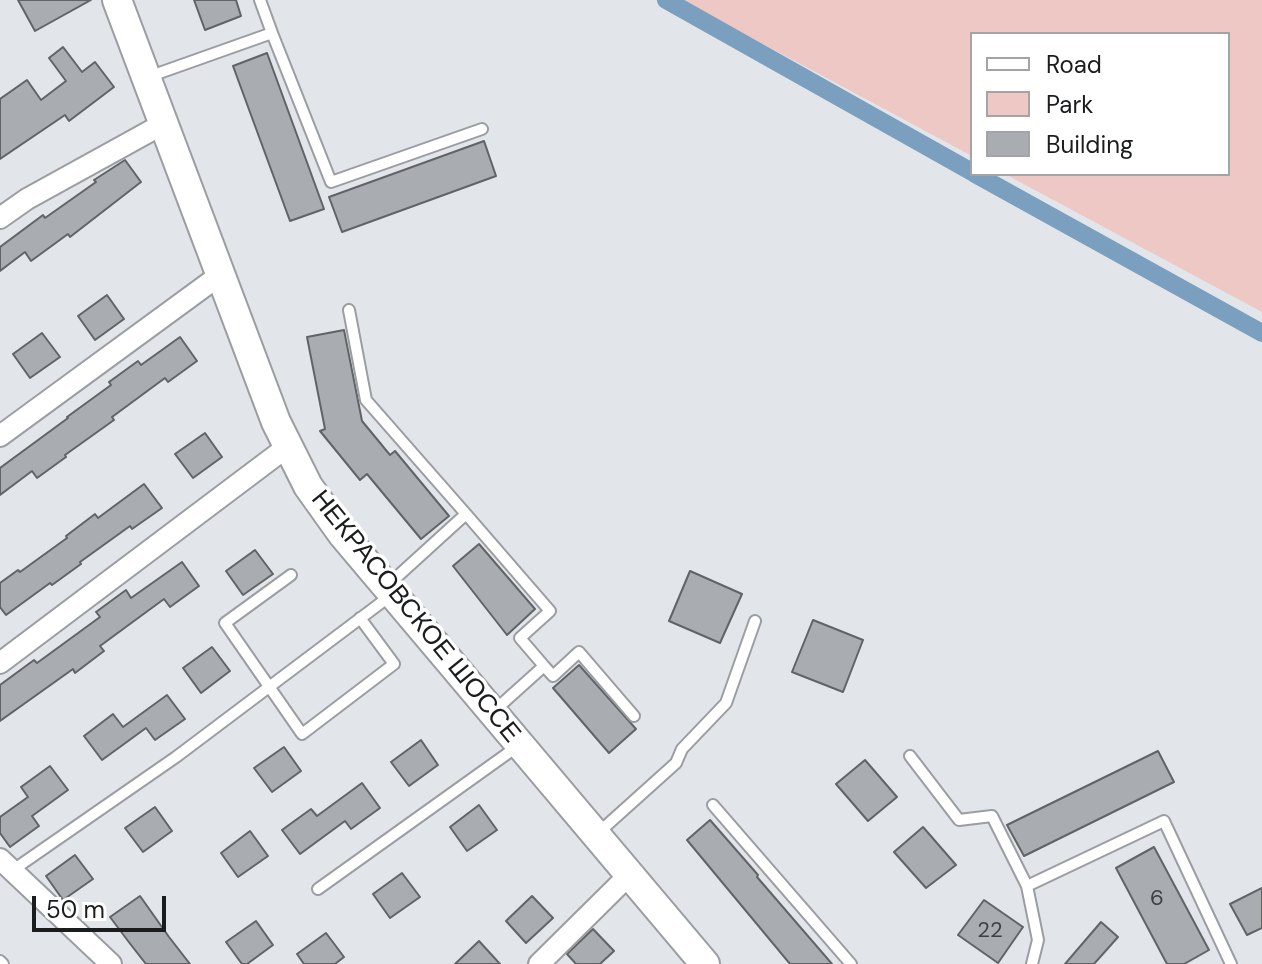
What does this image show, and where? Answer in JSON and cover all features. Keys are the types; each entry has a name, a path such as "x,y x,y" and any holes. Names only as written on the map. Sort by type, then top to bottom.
{"main road":[{"name":"НЕКРАСОВСКОЕ ШОССЕ","path":"117,0 287,447 308,486 343,535 705,964"}],"street":[{"path":"0,218 27,199 163,124"},
{"path":"0,436 220,275"},
{"path":"0,663 287,447"},
{"path":"6,864 111,964"},
{"path":"547,961 629,875"}],"lane":[{"path":"260,0 331,182 482,129"},
{"path":"146,77 272,33"},
{"path":"349,310 366,400 550,611 520,638 553,676 579,652 634,716"},
{"path":"6,864 176,757 360,618 466,514"},
{"path":"291,575 225,623 302,734 394,664 360,618"},
{"path":"595,835 676,763 682,749 726,703 755,621"},
{"path":"492,712 544,666"},
{"path":"318,889 520,745"},
{"path":"910,756 959,820 992,816 1027,886 1038,940 1032,964"},
{"path":"713,805 851,964"},
{"path":"1027,886 1164,821 1231,964"}],"green space":[{"path":"681,0 1262,0 1262,312 1009,176 1230,176 1230,32 970,32 970,155"}],"building":[{"path":"18,0 91,0 35,31"},
{"path":"194,0 236,0 241,16 205,30"},
{"path":"63,47 82,72 95,62 114,87 69,121 65,115 0,159 0,99 27,80 41,100 66,81 49,58"},
{"path":"267,53 324,209 290,221 233,66"},
{"path":"484,141 496,176 342,232 329,197"},
{"path":"125,160 141,182 70,237 68,234 31,261 25,252 0,271 0,247"},
{"path":"107,295 124,319 95,340 78,316"},
{"path":"344,330 362,421 390,455 395,451 449,516 421,539 367,474 360,480 320,431 325,429 307,337"},
{"path":"42,333 60,357 30,378 13,354"},
{"path":"180,337 197,361 168,382 165,378 37,478 32,471 0,495 0,468 111,385 109,382 138,361 141,365"},
{"path":"205,433 222,457 193,478 175,454"},
{"path":"144,484 162,508 132,529 130,526 52,585 50,583 6,615 0,607 0,583 67,538 95,514 98,518"},
{"path":"479,544 535,609 507,635 453,566"},
{"path":"255,550 273,574 243,595 226,571"},
{"path":"182,562 199,586 170,607 164,599 100,646 104,651 75,673 73,669 0,721 0,685 34,660 37,663 100,617 96,612 126,590 131,598"},
{"path":"690,571 742,594 720,643 669,621"},
{"path":"813,620 863,640 843,692 792,672"},
{"path":"212,647 230,671 201,693 183,668"},
{"path":"579,665 636,729 609,753 553,688"},
{"path":"167,695 185,719 155,740 146,728 102,760 84,736 113,714 123,727"},
{"path":"421,740 438,765 409,786 391,762"},
{"path":"284,747 301,771 272,792 254,768"},
{"path":"1158,751 1174,782 1024,856 1007,825"},
{"path":"865,760 897,797 868,821 836,784"},
{"path":"50,766 68,790 32,816 39,826 10,847 0,833 0,817 28,797 21,787"},
{"path":"362,783 380,808 351,829 345,821 300,854 282,830 311,809 317,816"},
{"path":"479,805 497,830 467,851 450,827"},
{"path":"155,807 172,831 143,852 125,828"},
{"path":"710,820 832,964 790,964 687,840"},
{"path":"923,827 956,865 926,888 894,852"},
{"path":"250,831 268,856 238,877 221,853"},
{"path":"1154,847 1209,950 1184,964 1167,964 1116,868"},
{"path":"75,855 93,879 63,900 46,876"},
{"path":"402,873 420,897 390,918 373,894"},
{"path":"1262,888 1262,928 1247,935 1230,904"},
{"path":"140,896 190,964 146,964 110,917"},
{"path":"532,896 553,918 526,943 506,921"},
{"path":"984,900 1023,927 998,963 958,935"},
{"path":"256,921 273,945 247,964 242,964 226,942"},
{"path":"1101,922 1118,937 1094,964 1065,964"},
{"path":"593,929 614,951 600,964 576,964 567,954"},
{"path":"326,933 344,957 335,964 304,964 297,954"},
{"path":"479,941 500,964 455,964"}],"waterway":[{"path":"666,0 970,171"},
{"path":"979,176 1262,333"}]}
